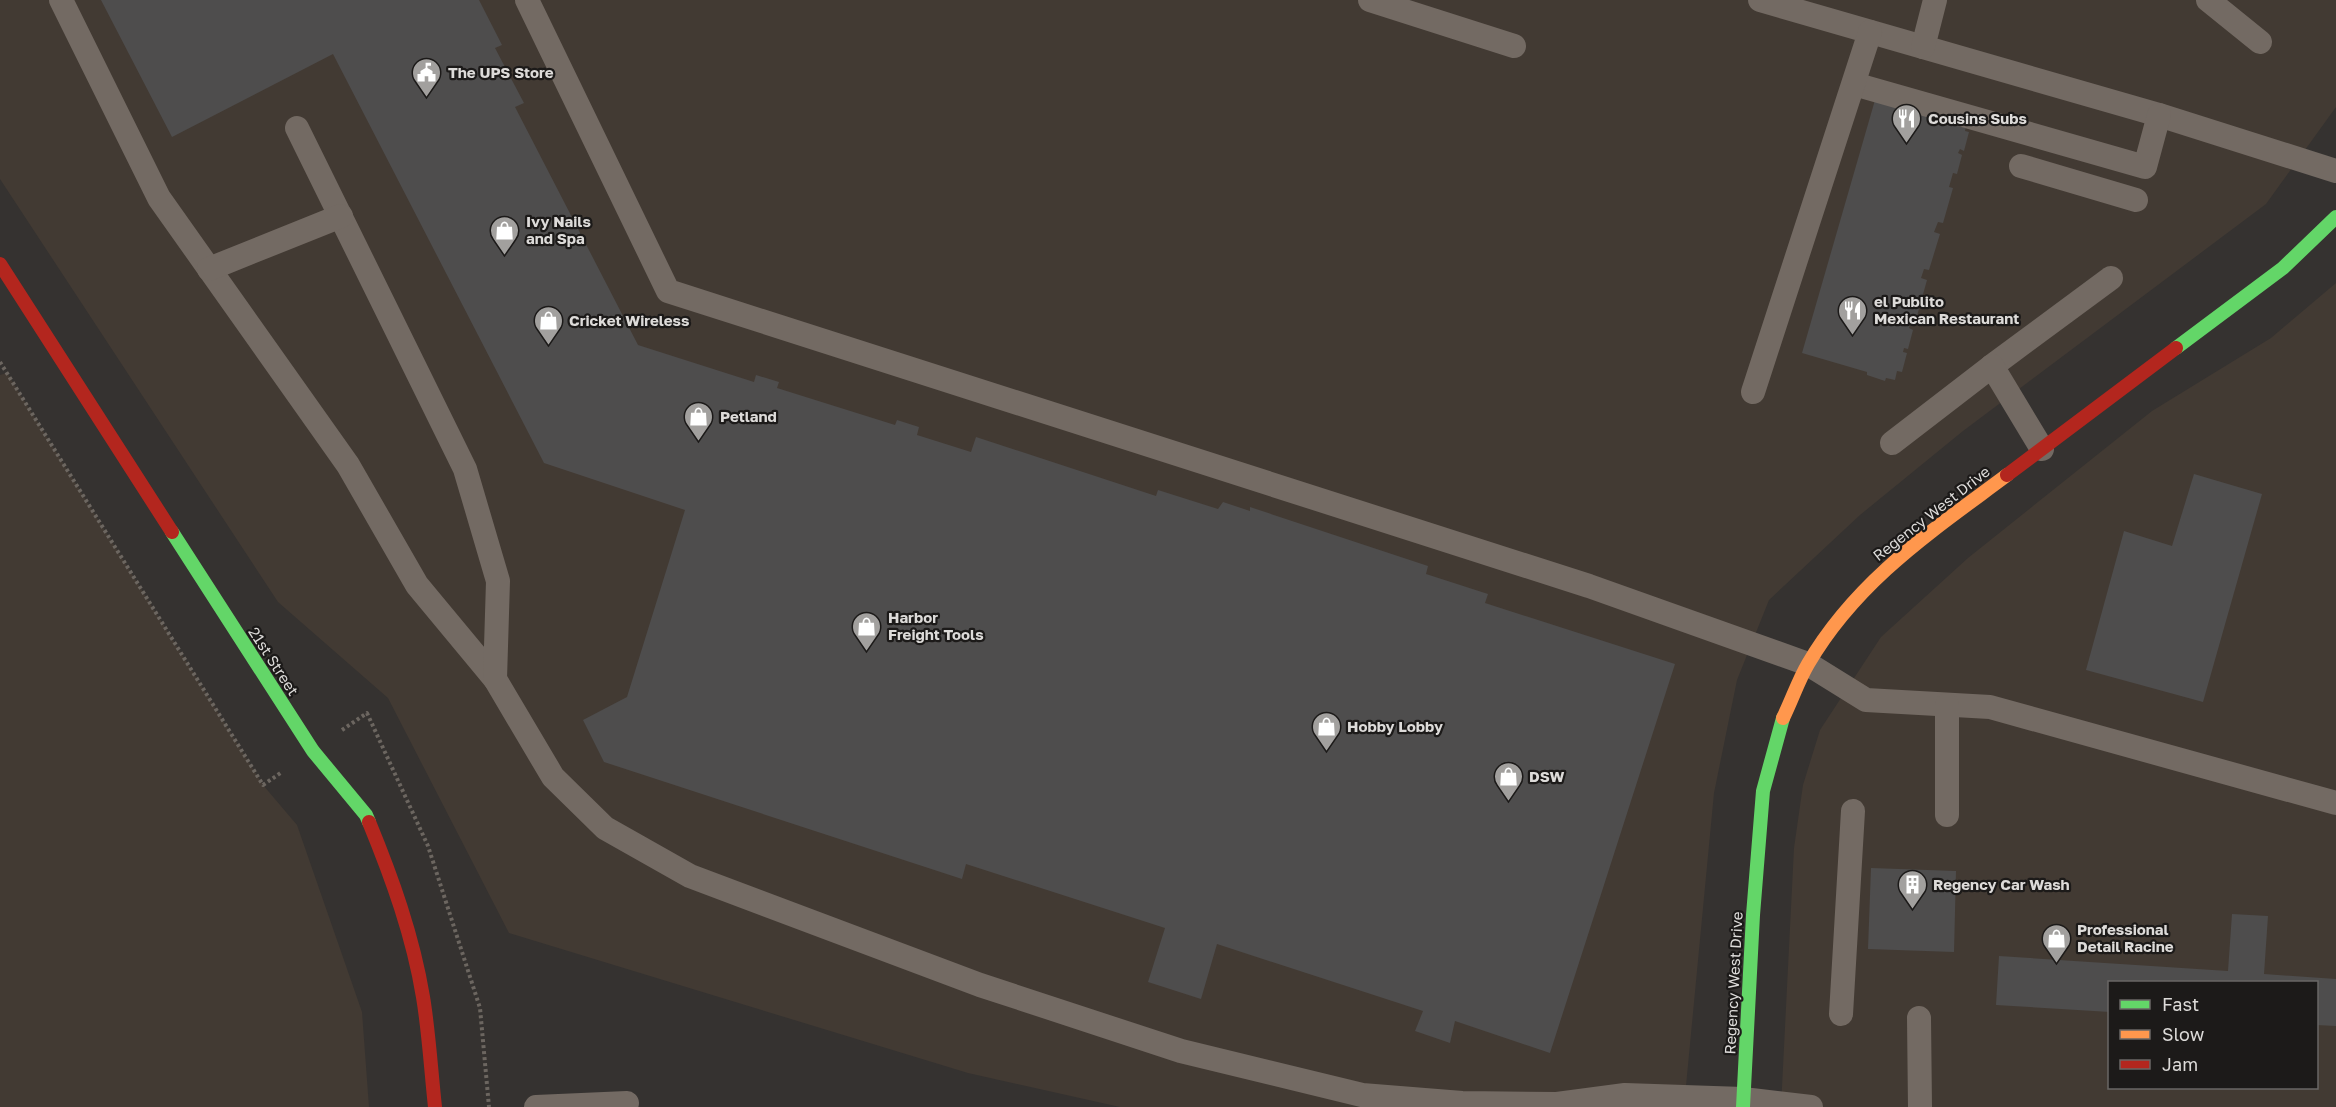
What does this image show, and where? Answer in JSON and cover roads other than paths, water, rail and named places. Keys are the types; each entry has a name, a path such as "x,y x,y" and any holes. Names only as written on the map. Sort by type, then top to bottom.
{"street":[{"name":"Regency West Drive","path":"1743,1103 1753,915 1763,791 1780,726 1808,664 1848,607 1895,559 2283,268 2336,217"},
{"name":"21st Street","path":"0,264 313,751 366,815 390,874 409,934 423,997 435,1107"}],"lane":[{"path":"61,0 159,198 348,465 417,585 495,679 553,777 604,828 690,876 980,985 1180,1051 1362,1095 1462,1103 1557,1104 1625,1095 1811,1107"},
{"path":"527,0 668,291 1578,582 1808,664 1866,700 1990,707 2336,803"},
{"path":"1370,0 1514,46"},
{"path":"1760,0 1797,5 1870,32 2159,115 2336,171"},
{"path":"1923,47 1935,0"},
{"path":"2208,0 2260,42"},
{"path":"1753,392 1870,32"},
{"path":"1854,84 2145,167 2159,115"},
{"path":"297,128 465,469 498,581 495,679"},
{"path":"2021,166 2136,200"},
{"path":"209,269 341,216"},
{"path":"1892,443 2111,278"},
{"path":"1992,366 2042,449"},
{"path":"1947,705 1947,815"},
{"path":"1842,1014 1853,811"},
{"path":"1919,1018 1920,1107"},
{"path":"536,1107 627,1103"}],"place":[{"name":"The UPS Store","path":"427,98"},
{"name":"Cousins Subs","path":"1907,144"},
{"name":"Ivy Nails and Spa","path":"505,256"},
{"name":"el Publito Mexican Restaurant","path":"1853,336"},
{"name":"Cricket Wireless","path":"548,346"},
{"name":"Petland","path":"699,442"},
{"name":"Harbor Freight Tools","path":"867,652"},
{"name":"Hobby Lobby","path":"1326,752"},
{"name":"DSW","path":"1508,802"},
{"name":"Regency Car Wash","path":"1912,910"},
{"name":"Professional Detail Racine","path":"2056,964"}]}
